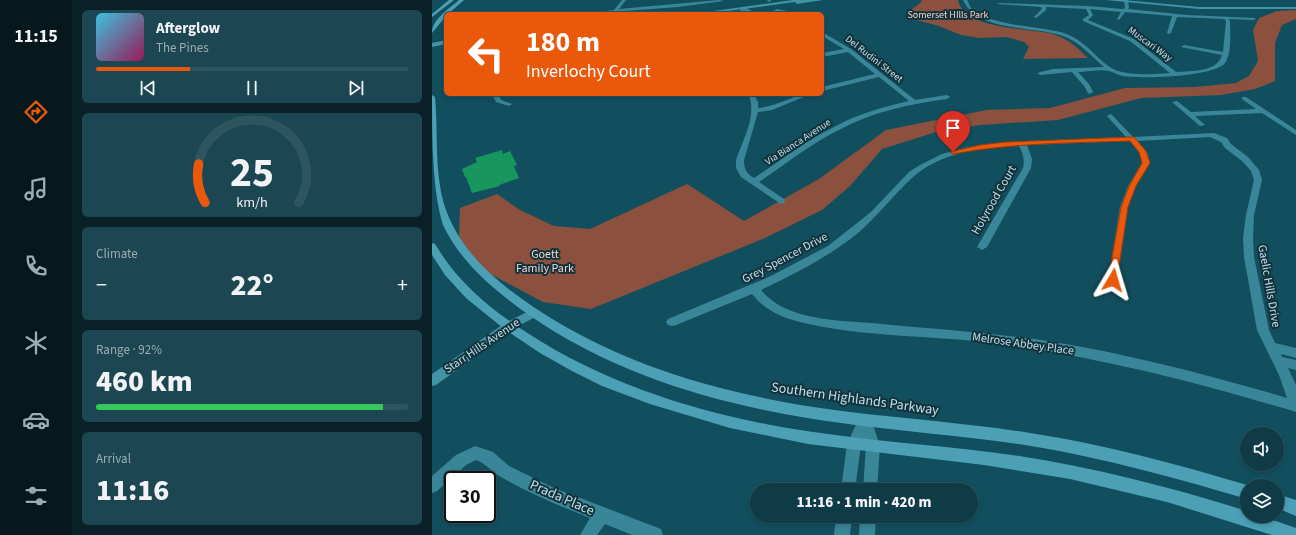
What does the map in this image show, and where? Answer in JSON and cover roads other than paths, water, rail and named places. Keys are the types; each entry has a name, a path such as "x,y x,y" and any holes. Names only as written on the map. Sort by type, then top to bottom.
{"main road":[{"path":"432,16 452,0"},
{"path":"448,12 462,0"},
{"path":"719,12 744,10 803,0"},
{"path":"728,12 821,0"},
{"path":"1108,0 1210,9 1296,7"},
{"path":"432,32 444,15"},
{"path":"432,43 444,41"},
{"name":"Southern Highlands Parkway","path":"432,96 433,170 436,192 442,212 452,233 481,271 497,286 533,313 570,336 600,352 676,381 763,404 814,414 982,432 1034,440 1155,466 1240,490"},
{"path":"432,246 446,269 471,298 509,326 585,373 646,397 741,424 784,434 854,444 984,458 1085,476 1199,504 1294,535"},
{"name":"Starr Hills Avenue","path":"432,381 509,326 533,313"},
{"path":"1284,504 1296,508"}],"street":[{"path":"615,11 624,0"},
{"path":"965,0 966,7 970,11 985,19 1044,29 1074,38 1085,46 1109,69 1120,74 1192,73 1216,67 1223,61 1225,54 1228,20 1226,19"},
{"path":"1119,0 1120,7 1124,10"},
{"path":"1119,19 1124,10 1127,8 1127,1"},
{"path":"599,12 645,12 652,8 721,2"},
{"path":"999,4 1087,7 1226,19 1254,19"},
{"path":"1036,17 1044,9 1043,6"},
{"name":"Muscari Way","path":"1087,7 1091,15 1085,20 1132,40 1175,74"},
{"path":"651,12 652,8"},
{"path":"1169,33 1175,17 1174,15"},
{"name":"Del Rudini Street","path":"824,35 849,50 914,102"},
{"path":"1184,47 1225,54"},
{"path":"824,56 849,50"},
{"path":"1040,73 1109,69"},
{"path":"1073,70 1087,85 1090,92"},
{"path":"824,89 879,75"},
{"path":"496,96 498,101 510,104"},
{"path":"752,96 755,102 756,110 739,164 741,172 781,201"},
{"path":"756,110 770,109 803,96"},
{"name":"Via Bianca Avenue","path":"754,182 779,167 811,143 838,127 874,113 914,102 947,97"},
{"path":"1244,98 1296,134"},
{"path":"1175,102 1202,125"},
{"path":"1189,114 1263,111"},
{"path":"1110,116 1142,151 1146,163 1132,186 1124,207 1113,280"},
{"name":"Grey Spencer Drive","path":"672,322 754,289 795,269 832,247 863,224 903,182 932,161 953,152 994,145 1199,136 1208,134 1217,136"},
{"name":"Gaelic Hills Drive","path":"1217,136 1224,140 1228,146 1251,166 1258,180 1250,215 1248,248 1263,330 1291,388 1296,406"},
{"name":"Holyrood Court","path":"982,247 1027,168 1028,154 1022,144"},
{"name":"Melrose Abbey Place","path":"754,289 772,308 800,318 851,325 985,338 1072,350 1214,382 1296,406"},
{"path":"1271,347 1296,353"},
{"path":"1278,361 1296,365"},
{"path":"849,483 854,444 865,420"},
{"path":"865,420 873,446 870,483"},
{"name":"Prada Place","path":"432,486 460,460 475,453 488,457 504,471 549,494 602,516 655,535"},
{"path":"588,535 602,516"},
{"path":"842,535 843,523"},
{"path":"867,535 868,523"}],"park label":[{"name":"Somerset HIlls Park","path":"948,15"},
{"name":"Goett Family Park","path":"545,261"}]}
